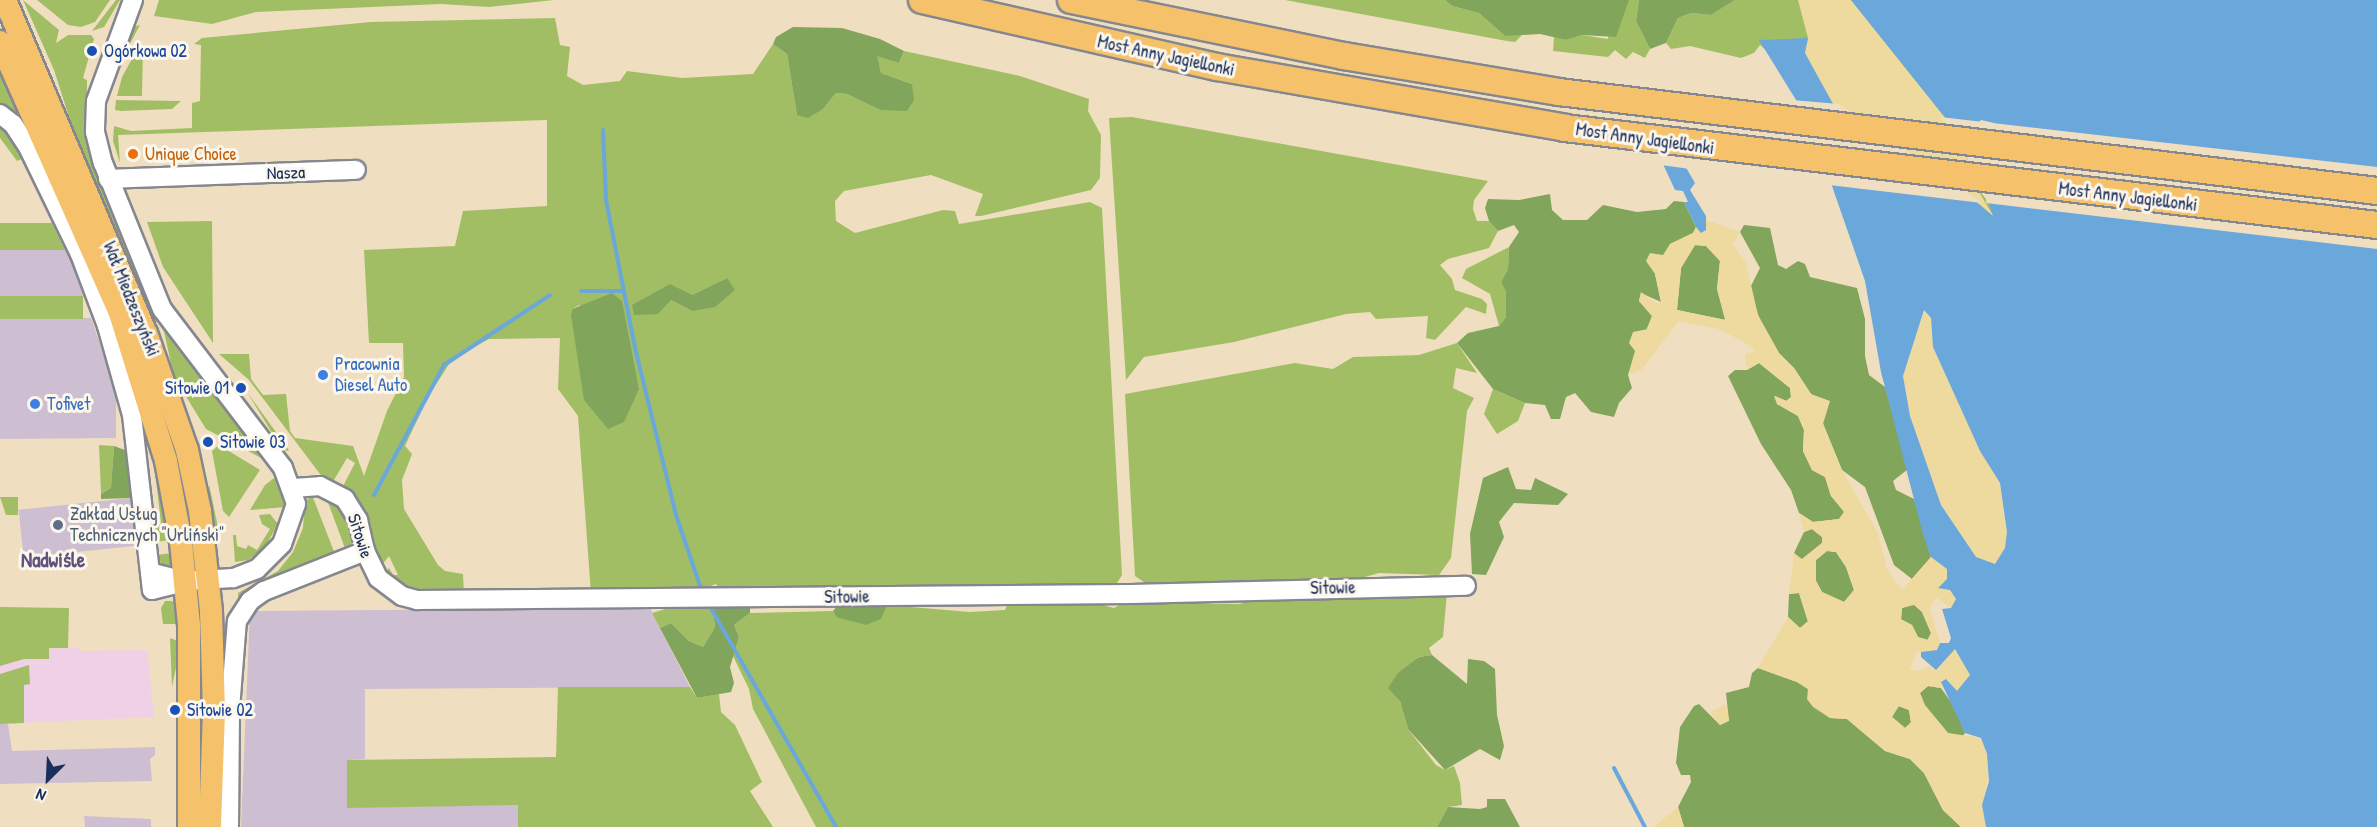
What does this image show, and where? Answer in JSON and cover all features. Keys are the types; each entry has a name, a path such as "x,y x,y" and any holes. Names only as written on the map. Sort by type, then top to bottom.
{"highway":[{"name":"Most Anny Jagiellonki","path":"922,0 1217,68 1543,125 2377,225"},
{"name":"Most Anny Jagiellonki","path":"1071,0 1344,56 1559,92 2377,191"}],"main road":[{"name":"Wał Miedzeszyński","path":"5,0 175,406 196,492 208,579 214,711 210,827"},
{"name":"Wał Miedzeszyński","path":"0,42 101,266 132,344 166,461 185,581 190,666 189,827"}],"street":[{"path":"0,114 13,124 29,149 102,309 132,415 151,581 185,581 244,574 264,565 275,555 295,512 293,488 283,468 167,318 150,287 108,179 97,144 94,110 103,74 133,0"},
{"name":"Nasza","path":"108,179 356,170"},
{"name":"Sitowie","path":"293,488 320,486 345,500 358,520 370,567 390,588 409,598 435,601 1131,594 1466,586"},
{"path":"229,827 230,709 237,621 250,601 264,591 365,551"}],"shaded area":[{"path":"0,250 70,250 83,296 0,296"},
{"path":"91,318 116,391 116,438 0,439 0,319"},
{"path":"131,498 136,546 24,558 19,510"},
{"path":"650,608 690,687 365,689 365,759 347,760 347,807 519,805 518,827 241,827 250,611"},
{"path":"79,648 79,651 147,650 154,717 0,724 0,649"},
{"path":"0,724 8,724 12,751 155,747 155,755 150,759 152,781 0,784"},
{"path":"84,816 151,819 151,827 85,827"}],"green space":[{"path":"23,0 59,30 56,43 68,35 91,35 94,39 83,78 87,80 87,128 96,167 125,245 159,320 155,323 150,323 84,164 54,70"},
{"path":"37,0 110,0 95,22 81,27 68,25"},
{"path":"116,0 120,0 104,27 92,31"},
{"path":"159,0 554,0 489,7 441,4 256,12 212,24 154,16"},
{"path":"1285,0 1445,0 1452,6 1479,13 1505,36 1524,33 1515,42 1507,41"},
{"path":"1445,0 1629,0 1616,37 1582,35 1566,40 1540,34 1505,36 1479,13 1452,6"},
{"path":"1611,0 1639,0 1636,21 1650,49 1645,58 1633,52 1626,59 1615,50 1608,57 1553,51 1554,37 1566,40 1582,35 1608,39"},
{"path":"1639,0 1735,0 1711,15 1691,13 1678,18 1666,43 1650,49 1636,21"},
{"path":"1735,0 1875,0 1963,140 1973,182 1989,203 2028,277 1760,45 1754,53 1741,58 1690,46 1671,49 1666,43 1678,18 1691,13 1711,15"},
{"path":"555,18 560,45 570,47 567,76 583,85 620,81 627,71 682,78 753,74 773,44 787,54 797,115 823,109 836,93 847,94 880,110 912,84 881,73 876,55 899,63 904,51 1020,76 1089,99 1088,111 1101,135 1100,178 1091,190 975,216 983,194 931,175 844,191 835,201 836,221 855,233 943,210 955,211 959,224 1090,202 1102,208 1122,575 1117,583 721,591 716,584 703,589 591,594 578,416 558,389 560,338 489,339 453,358 429,395 405,446 412,454 402,480 404,509 438,565 445,571 463,574 464,595 412,592 384,573 389,568 393,575 398,575 389,556 381,566 342,488 355,463 347,458 334,480 323,478 249,380 219,354 249,354 251,379 263,395 286,394 290,431 295,438 353,446 364,476 387,411 404,377 403,343 369,343 364,250 455,246 463,211 547,206 547,120 118,135 120,163 113,141 114,126 131,131 192,128 192,103 200,101 201,45 194,44 202,38 371,22","holes":["727,278 692,311 671,300 692,295","579,305 629,345 639,389 571,315 572,309"]},
{"path":"140,25 117,68 106,103 104,98 133,27"},
{"path":"793,27 842,28 880,39 904,51 899,63 877,56 881,73 912,84 914,100 907,111 880,110 847,94 836,93 823,109 808,118 797,115 787,54 773,44 776,37"},
{"path":"139,46 143,48 142,96 117,96 122,77"},
{"path":"0,63 74,226 0,106"},
{"path":"116,100 181,101 172,109 121,111 115,110"},
{"path":"1132,117 1488,181 1474,200 1473,209 1477,221 1489,221 1498,231 1489,248 1448,259 1440,265 1452,279 1455,290 1482,299 1487,304 1486,314 1466,307 1435,340 1426,338 1428,316 1376,319 1370,312 1346,314 1234,342 1144,357 1126,380 1109,118"},
{"path":"0,127 17,146 32,172 30,176 22,159 17,161 0,138"},
{"path":"1550,194 1552,210 1563,220 1587,220 1603,205 1637,212 1666,209 1674,201 1684,202 1696,227 1693,233 1670,244 1655,274 1661,302 1641,293 1639,301 1652,316 1628,375 1632,388 1619,403 1614,417 1591,412 1575,393 1566,397 1560,419 1551,419 1545,405 1525,403 1493,389 1457,343 1468,333 1499,326 1506,317 1506,292 1501,282 1508,269 1509,247 1519,232 1514,225 1498,231 1489,221 1485,208 1488,199 1519,200"},
{"path":"212,221 213,343 163,267 147,222"},
{"path":"0,223 52,223 65,250 0,250"},
{"path":"1744,225 1770,228 1778,265 1786,269 1798,261 1805,264 1810,277 1857,288 1865,319 1865,356 1869,375 1885,387 1908,469 1893,481 1896,490 1914,499 1931,557 1912,579 1894,565 1865,487 1842,470 1811,394 1794,368 1773,347 1760,320 1749,290 1760,268 1740,232"},
{"path":"1695,245 1706,246 1720,261 1717,289 1726,320 1677,310 1681,268"},
{"path":"1509,247 1508,269 1501,282 1506,292 1506,317 1499,326 1490,294 1462,278 1466,269"},
{"path":"727,278 735,290 715,307 692,311 671,300 658,314 634,315 632,305 670,284 692,295"},
{"path":"612,293 622,301 639,389 624,422 608,429 584,400 571,315 572,309"},
{"path":"0,296 83,296 83,319 0,319"},
{"path":"163,327 269,462 206,429 174,377"},
{"path":"1457,343 1477,373 1456,368 1453,388 1474,398 1467,411 1451,558 1439,575 1379,573 1354,580 1151,587 1135,576 1125,394 1295,363 1333,369 1353,357 1419,355"},
{"path":"1759,363 1790,388 1791,397 1786,401 1775,396 1777,404 1798,416 1804,430 1803,451 1812,470 1825,477 1831,496 1845,511 1839,519 1813,522 1799,513 1791,490 1761,444 1728,376 1735,370 1747,370"},
{"path":"1493,389 1525,403 1518,421 1497,434 1484,414"},
{"path":"247,392 289,450 280,446"},
{"path":"99,445 114,446 111,488 101,494"},
{"path":"219,445 260,470 229,517 223,511 212,451"},
{"path":"114,446 125,450 131,498 101,499 101,494 111,488"},
{"path":"152,447 172,540 154,542 153,526 161,523"},
{"path":"1508,467 1516,489 1531,490 1535,478 1568,494 1558,505 1514,503 1499,522 1504,537 1486,575 1472,574 1470,534 1483,478"},
{"path":"278,475 285,507 250,510 265,485"},
{"path":"209,484 218,527 210,535"},
{"path":"312,495 335,554 238,605 238,593 278,571 293,552 303,528 305,502"},
{"path":"0,497 18,497 18,515 6,515"},
{"path":"326,497 347,516 355,539 346,551"},
{"path":"270,514 278,524 265,547 248,560 235,562 233,535 236,535 237,546 246,549 248,545 257,550 270,529 262,524 259,515"},
{"path":"1812,529 1822,537 1822,543 1801,560 1794,553 1804,532"},
{"path":"1827,551 1836,552 1846,567 1854,590 1844,602 1822,592 1816,581 1816,560"},
{"path":"171,553 173,562 168,570 163,568 157,555"},
{"path":"1447,593 1443,637 1429,648 1432,655 1418,657 1400,701 1408,729 1436,765 1445,770 1454,766 1460,783 1462,805 1448,807 1437,827 816,827 753,709 749,689 733,656 739,637 734,625 750,613 833,611 836,617 887,605 970,612 1005,610 1010,598 1083,600 1114,608 1125,602 1240,604 1260,595"},
{"path":"1799,593 1808,622 1800,628 1788,617 1789,594"},
{"path":"165,601 172,601 178,607 179,624 163,624 161,608"},
{"path":"685,603 712,604 715,627 703,647 689,641 671,623 660,628 652,613"},
{"path":"712,604 750,605 750,613 734,625 739,637 730,667 734,683 731,692 697,698 660,628 671,623 689,641 703,647 715,627"},
{"path":"839,604 887,605 881,619 866,625 836,617 833,611"},
{"path":"1914,604 1922,612 1931,633 1927,641 1918,637 1912,625 1901,620 1902,608"},
{"path":"0,607 69,608 68,648 49,648 49,659 24,659 0,666"},
{"path":"170,638 178,641 179,653 172,687"},
{"path":"1432,655 1467,684 1468,659 1484,661 1495,669 1497,715 1504,746 1500,760 1480,749 1445,770 1408,729 1400,701 1388,688 1398,673 1419,657"},
{"path":"29,665 30,684 24,685 24,723 0,724 0,674"},
{"path":"1758,668 1797,682 1808,689 1830,718 1847,719 1885,751 1910,759 1924,773 1943,810 1961,827 1684,827 1678,807 1691,782 1690,775 1681,775 1676,763 1680,727 1694,706 1699,704 1720,725 1729,721 1726,693 1749,687 1752,673"},
{"path":"1928,686 1941,688 1955,708 1965,733 1962,737 1948,733 1924,705 1920,693"},
{"path":"558,687 690,687 697,698 719,694 721,712 735,725 762,782 750,791 773,827 518,827 518,805 347,808 347,760 556,757"},
{"path":"1898,706 1909,710 1911,723 1905,728 1892,717"},
{"path":"1487,799 1505,799 1520,827 1437,827 1448,807 1480,809 1487,807"}],"sand":[{"path":"1798,0 1851,0 1963,140 1973,182 1994,217 1966,193 1833,104 1804,53 1808,38"},
{"path":"1701,218 1740,232 1733,244 1746,263 1758,315 1783,360 1794,368 1811,394 1830,401 1823,424 1842,470 1878,533 1887,569 1902,590 1931,557 1947,569 1950,590 1956,600 1951,608 1936,597 1930,608 1940,643 1937,650 1916,652 1910,669 1920,671 1929,666 1936,670 1955,649 1971,676 1957,691 1941,682 1941,688 1928,686 1920,693 1925,705 1948,733 1981,738 1990,765 1983,805 1986,827 1961,827 1943,810 1924,773 1910,759 1885,751 1847,719 1830,718 1813,707 1807,699 1808,689 1797,682 1758,668 1788,617 1800,628 1808,621 1799,593 1789,594 1794,553 1802,559 1822,543 1822,537 1812,529 1804,532 1799,513 1813,522 1839,519 1844,512 1831,496 1825,477 1812,470 1803,451 1804,430 1798,416 1777,404 1774,396 1787,401 1791,397 1790,388 1759,363 1747,370 1745,354 1755,351 1744,342 1719,329 1679,321 1641,370 1628,375 1635,351 1629,343 1633,332 1648,329 1652,316 1639,301 1641,292 1656,303 1661,302 1655,274 1646,261 1650,253 1663,255 1670,244 1693,233","holes":["1695,245 1706,246 1720,261 1717,289 1725,320 1677,310 1681,268","1827,551 1836,552 1846,567 1854,590 1844,602 1822,592 1816,581 1816,560","1914,605 1922,612 1931,633 1929,640 1918,637 1912,625 1901,619 1902,608","1899,706 1909,710 1911,722 1905,728 1892,717"]},
{"path":"1924,310 1931,318 1933,347 1980,451 2000,483 2007,532 2006,548 1995,564 1976,557 1941,505 1910,416 1903,376"},
{"path":"1726,704 1729,720 1720,725 1710,712"},
{"path":"1678,807 1684,827 1653,827"}],"water":[{"path":"1851,0 2377,0 2377,827 1986,827 1982,805 1989,781 1987,754 1981,738 1965,733 1941,682 1946,679 1957,691 1970,675 1955,649 1936,670 1921,657 1921,652 1937,650 1940,643 1949,643 1951,638 1942,609 1951,608 1956,599 1950,590 1938,588 1947,579 1947,569 1931,557 1923,534 1881,372 1865,281 1832,186 1796,100 1759,40 1808,38 1805,53 1833,104 1966,193 1993,216 1989,204 1994,123 1981,120 1963,140","holes":["1924,310 1931,318 1933,347 1980,451 2000,483 2007,532 2005,548 1995,564 1976,557 1941,505 1910,416 1903,376"]},
{"path":"1657,151 1677,152 1695,183 1690,190 1706,216 1706,230 1701,233 1684,202 1688,202 1683,191 1675,190"}],"pier":[{"path":"1792,100 1839,104 1982,203 1829,185"},
{"path":"1940,117 2377,167 2377,249 1986,203 1991,125 1982,124 1965,142 1960,142"},
{"path":"1655,149 1680,150 1690,169 1661,165"}],"waterway":[{"path":"603,130 606,200 635,348 676,515 702,592"},
{"path":"581,291 623,291"},
{"path":"374,495 444,365 550,295"},
{"path":"709,605 836,827"},
{"path":"1614,768 1645,827"}],"place":[{"name":"Ogórkowa 02","path":"92,51"},
{"name":"Unique Choice","path":"133,154"},
{"name":"Pracownia Diesel Auto","path":"323,375"},
{"name":"Sitowie 01","path":"241,388"},
{"name":"Tofivet","path":"35,404"},
{"name":"Sitowie 03","path":"208,442"},
{"name":"Zakład Usług Technicznych \"Urliński\"","path":"58,525"},
{"name":"Sitowie 02","path":"175,710"}],"district":[{"name":"Nadwiśle","path":"53,560"}]}
